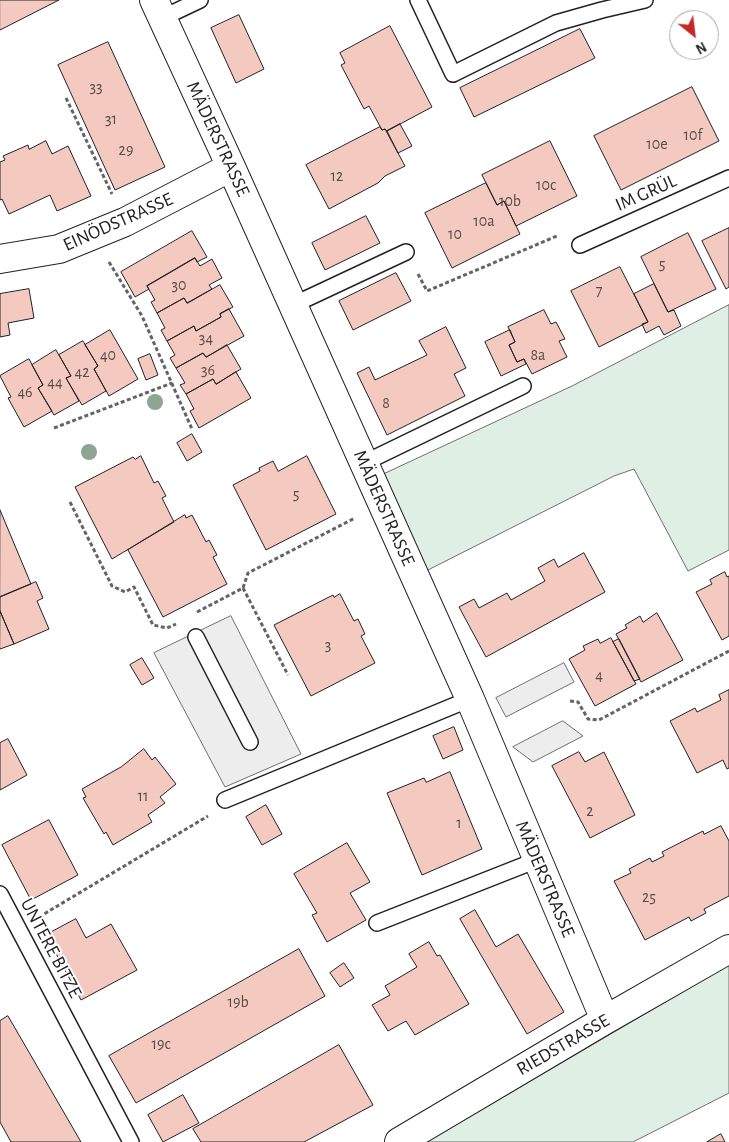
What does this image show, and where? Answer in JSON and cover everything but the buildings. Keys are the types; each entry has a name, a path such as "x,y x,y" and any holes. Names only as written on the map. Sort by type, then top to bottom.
{"street":[{"name":"MÄDERSTRASSE","path":"158,9 470,699 605,1020"},
{"name":"EINÖDSTRASSE","path":"0,259 59,249 125,222 231,167"},
{"name":"RIEDSTRASSE","path":"399,1142 729,949"}],"lane":[{"path":"158,9 200,0"},
{"path":"418,0 453,74 556,23 645,0"},
{"name":"IM GRÜL","path":"580,245 729,178"},
{"path":"293,305 406,252"},
{"path":"364,463 523,386"},
{"path":"196,637 250,742"},
{"path":"225,800 470,699"},
{"path":"377,923 537,860"},
{"name":"UNTERE BITZE","path":"0,894 131,1142"}],"path":[{"path":"66,98 125,222"},
{"path":"406,252 427,291 563,234"},
{"path":"93,235 142,316 192,429"},
{"path":"54,428 172,383"},
{"path":"70,502 112,586 125,592 134,587 153,625 167,628 179,622"},
{"path":"193,614 243,588 248,573 382,504"},
{"path":"243,588 288,676"},
{"path":"570,701 578,702 588,719 599,720 729,651"},
{"path":"18,929 204,820 225,800"}],"green space":[{"path":"729,305 729,550 688,571 634,469 614,476 422,573 379,476 572,386"},
{"path":"729,965 729,1093 633,1142 427,1142"}],"shaded area":[{"path":"231,616 301,754 225,787 154,653"},
{"path":"564,663 574,682 506,717 496,698"},
{"path":"563,721 583,736 533,762 513,747"}]}
